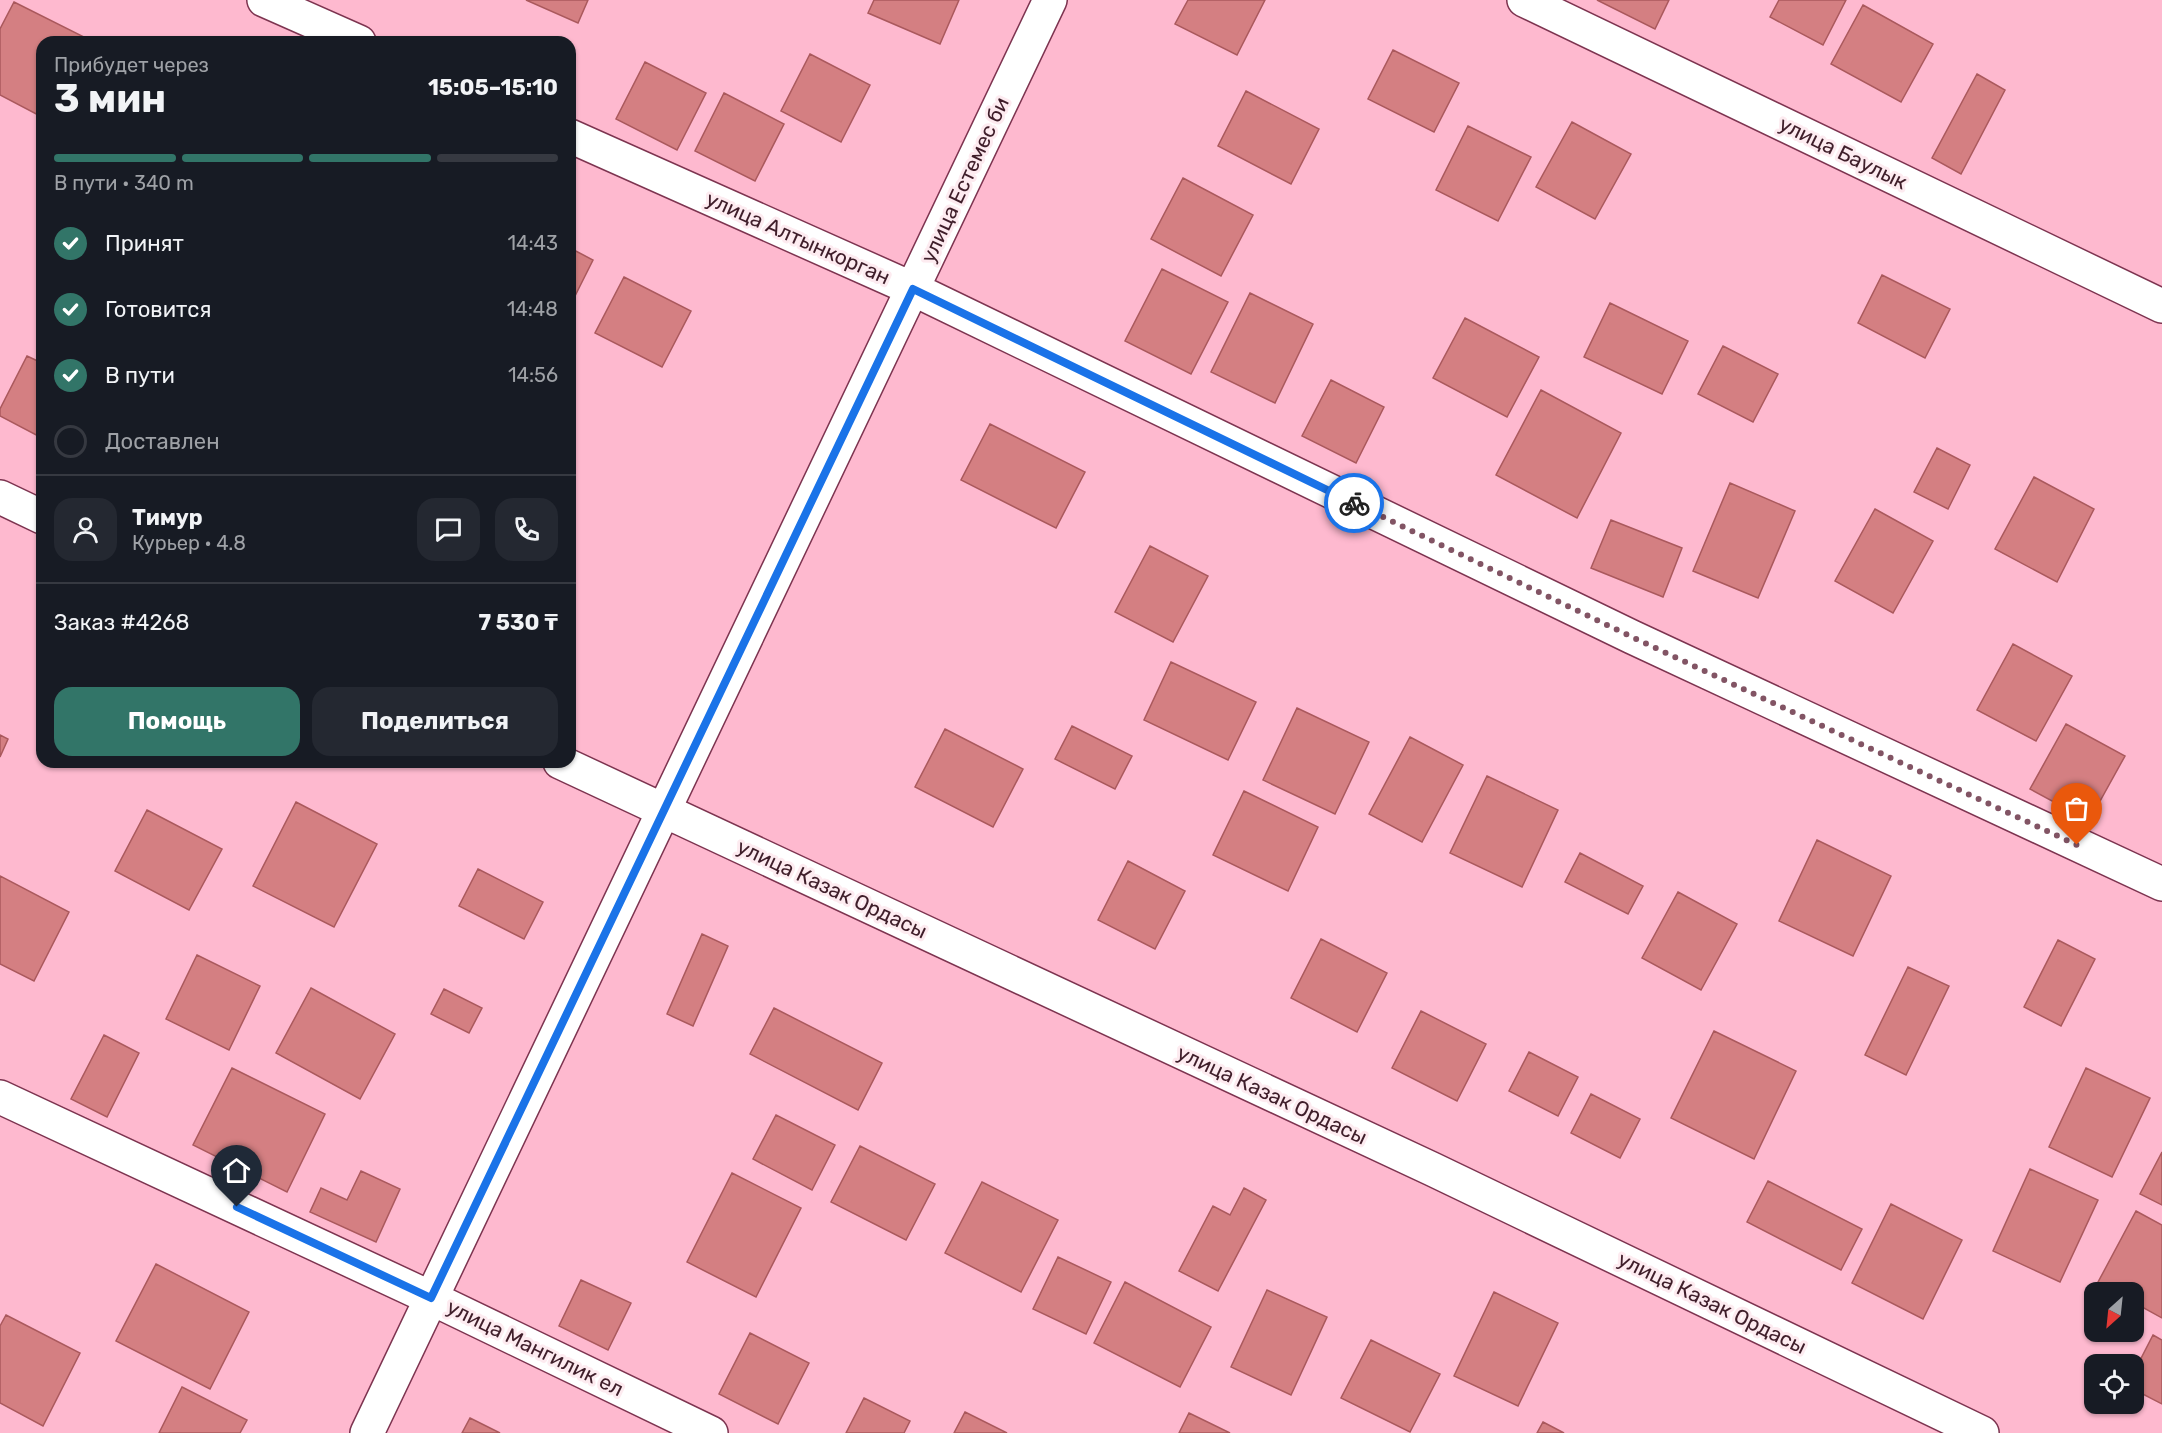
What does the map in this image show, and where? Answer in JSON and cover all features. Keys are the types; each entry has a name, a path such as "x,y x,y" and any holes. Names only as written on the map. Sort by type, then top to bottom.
{"street":[{"path":"264,0 345,36"},
{"name":"улица Естемес би","path":"367,1433 665,812 1050,0"},
{"name":"улица Баулык","path":"1524,0 2162,306"},
{"name":"улица Алтынкорган","path":"576,139 913,289 1632,637 2162,884"},
{"path":"0,497 36,514"},
{"name":"улица Казак Ордасы","path":"573,768 1421,1164 1982,1433"},
{"name":"улица Мангилик ел","path":"0,1097 431,1298 711,1433"}],"building":[{"path":"526,0 588,0 578,23"},
{"path":"874,0 959,0 940,44 868,13"},
{"path":"1188,0 1265,0 1237,55 1175,24"},
{"path":"1597,0 1669,0 1655,29"},
{"path":"1779,0 1846,0 1823,45 1770,17"},
{"path":"14,2 82,36 36,36 36,114 0,95 0,29"},
{"path":"1863,5 1933,44 1901,102 1831,64"},
{"path":"1393,50 1459,83 1434,132 1368,99"},
{"path":"810,54 870,85 841,142 781,111"},
{"path":"645,62 706,93 677,150 616,119"},
{"path":"1977,74 2005,90 1961,174 1932,158"},
{"path":"1246,91 1319,129 1291,184 1218,146"},
{"path":"724,93 784,124 755,181 695,151"},
{"path":"1572,122 1631,154 1595,219 1536,187"},
{"path":"1468,126 1531,157 1498,221 1436,190"},
{"path":"1183,178 1253,215 1221,276 1151,239"},
{"path":"576,251 593,260 576,294"},
{"path":"1162,269 1228,302 1191,374 1125,341"},
{"path":"1882,275 1950,309 1925,358 1858,323"},
{"path":"624,277 691,311 662,367 595,333"},
{"path":"1250,293 1313,324 1275,403 1211,372"},
{"path":"1610,303 1688,341 1662,394 1584,357"},
{"path":"1465,318 1539,357 1507,417 1433,378"},
{"path":"1723,346 1778,374 1753,422 1698,394"},
{"path":"27,356 36,360 36,435 0,416 0,409"},
{"path":"1331,380 1384,407 1356,463 1302,436"},
{"path":"1541,390 1621,433 1577,518 1496,475"},
{"path":"990,424 1085,472 1056,528 961,480"},
{"path":"1937,448 1970,465 1948,509 1914,492"},
{"path":"2034,477 2094,509 2057,582 1995,549"},
{"path":"1730,483 1795,511 1758,598 1693,571"},
{"path":"1875,509 1933,541 1893,613 1835,581"},
{"path":"1611,520 1682,548 1663,597 1591,568"},
{"path":"1150,546 1208,576 1173,642 1115,612"},
{"path":"2013,644 2072,676 2036,741 1977,710"},
{"path":"1171,662 1256,702 1228,760 1144,720"},
{"path":"1297,708 1369,742 1335,814 1263,780"},
{"path":"2066,724 2125,756 2089,821 2030,789"},
{"path":"1072,726 1132,756 1115,789 1055,759"},
{"path":"945,729 1023,769 993,827 915,787"},
{"path":"0,735 8,739 0,757"},
{"path":"1410,737 1463,765 1422,842 1369,814"},
{"path":"1487,776 1558,810 1522,887 1450,853"},
{"path":"1244,791 1318,827 1288,891 1213,855"},
{"path":"296,802 377,844 334,927 253,886"},
{"path":"147,810 222,849 189,910 115,871"},
{"path":"1817,840 1891,876 1853,956 1779,921"},
{"path":"1580,853 1643,886 1628,914 1565,882"},
{"path":"1128,861 1185,891 1155,949 1098,920"},
{"path":"478,869 543,902 524,939 459,906"},
{"path":"0,876 69,912 34,981 0,964"},
{"path":"1678,892 1737,924 1701,990 1642,958"},
{"path":"702,934 728,946 693,1026 667,1014"},
{"path":"1321,939 1387,973 1357,1032 1291,998"},
{"path":"2058,940 2095,959 2061,1026 2024,1007"},
{"path":"197,955 260,986 229,1050 166,1019"},
{"path":"1908,967 1949,986 1906,1075 1865,1055"},
{"path":"311,988 395,1034 360,1099 276,1053"},
{"path":"444,989 482,1008 469,1033 431,1014"},
{"path":"774,1008 882,1063 858,1110 750,1054"},
{"path":"1421,1011 1486,1044 1457,1101 1392,1068"},
{"path":"1714,1031 1796,1071 1754,1159 1671,1118"},
{"path":"104,1035 139,1053 107,1117 71,1099"},
{"path":"1529,1052 1578,1077 1558,1116 1509,1091"},
{"path":"232,1068 325,1114 287,1192 193,1145"},
{"path":"2086,1068 2150,1098 2112,1177 2049,1147"},
{"path":"1591,1094 1640,1119 1620,1158 1571,1133"},
{"path":"776,1115 835,1145 812,1190 753,1159"},
{"path":"860,1146 935,1184 906,1240 831,1202"},
{"path":"2162,1152 2162,1205 2140,1194"},
{"path":"2030,1169 2098,1200 2060,1282 1993,1251"},
{"path":"361,1171 400,1189 376,1242 310,1212 321,1188 347,1200"},
{"path":"732,1173 801,1208 756,1297 687,1262"},
{"path":"1768,1181 1862,1229 1841,1270 1747,1222"},
{"path":"982,1182 1058,1220 1021,1292 945,1253"},
{"path":"1244,1188 1266,1200 1218,1291 1179,1271 1213,1206 1230,1215"},
{"path":"1891,1204 1962,1240 1923,1319 1852,1283"},
{"path":"2136,1211 2162,1225 2162,1318 2144,1308 2144,1282 2098,1282"},
{"path":"1058,1257 1111,1282 1086,1334 1033,1309"},
{"path":"156,1264 249,1312 210,1389 116,1341"},
{"path":"581,1280 631,1303 608,1350 559,1326"},
{"path":"1125,1282 1211,1327 1180,1387 1094,1343"},
{"path":"1267,1290 1327,1317 1291,1395 1231,1367"},
{"path":"1494,1292 1558,1323 1518,1406 1454,1376"},
{"path":"6,1315 80,1353 43,1426 0,1403 0,1326"},
{"path":"750,1333 809,1363 778,1424 719,1394"},
{"path":"2153,1335 2162,1340 2162,1404 2144,1395 2143,1354"},
{"path":"1371,1340 1440,1374 1410,1432 1341,1398"},
{"path":"182,1387 247,1420 240,1433 159,1433"},
{"path":"864,1398 910,1421 904,1433 846,1433"},
{"path":"965,1412 1007,1433 954,1433"},
{"path":"1189,1413 1230,1433 1179,1433"},
{"path":"470,1418 500,1433 462,1433"},
{"path":"1543,1422 1564,1433 1537,1433"}],"way so far":[{"path":"1354,503 1632,637 2077,845"}],"route":[{"path":"237,1207 431,1298 913,289 1354,503"}]}
